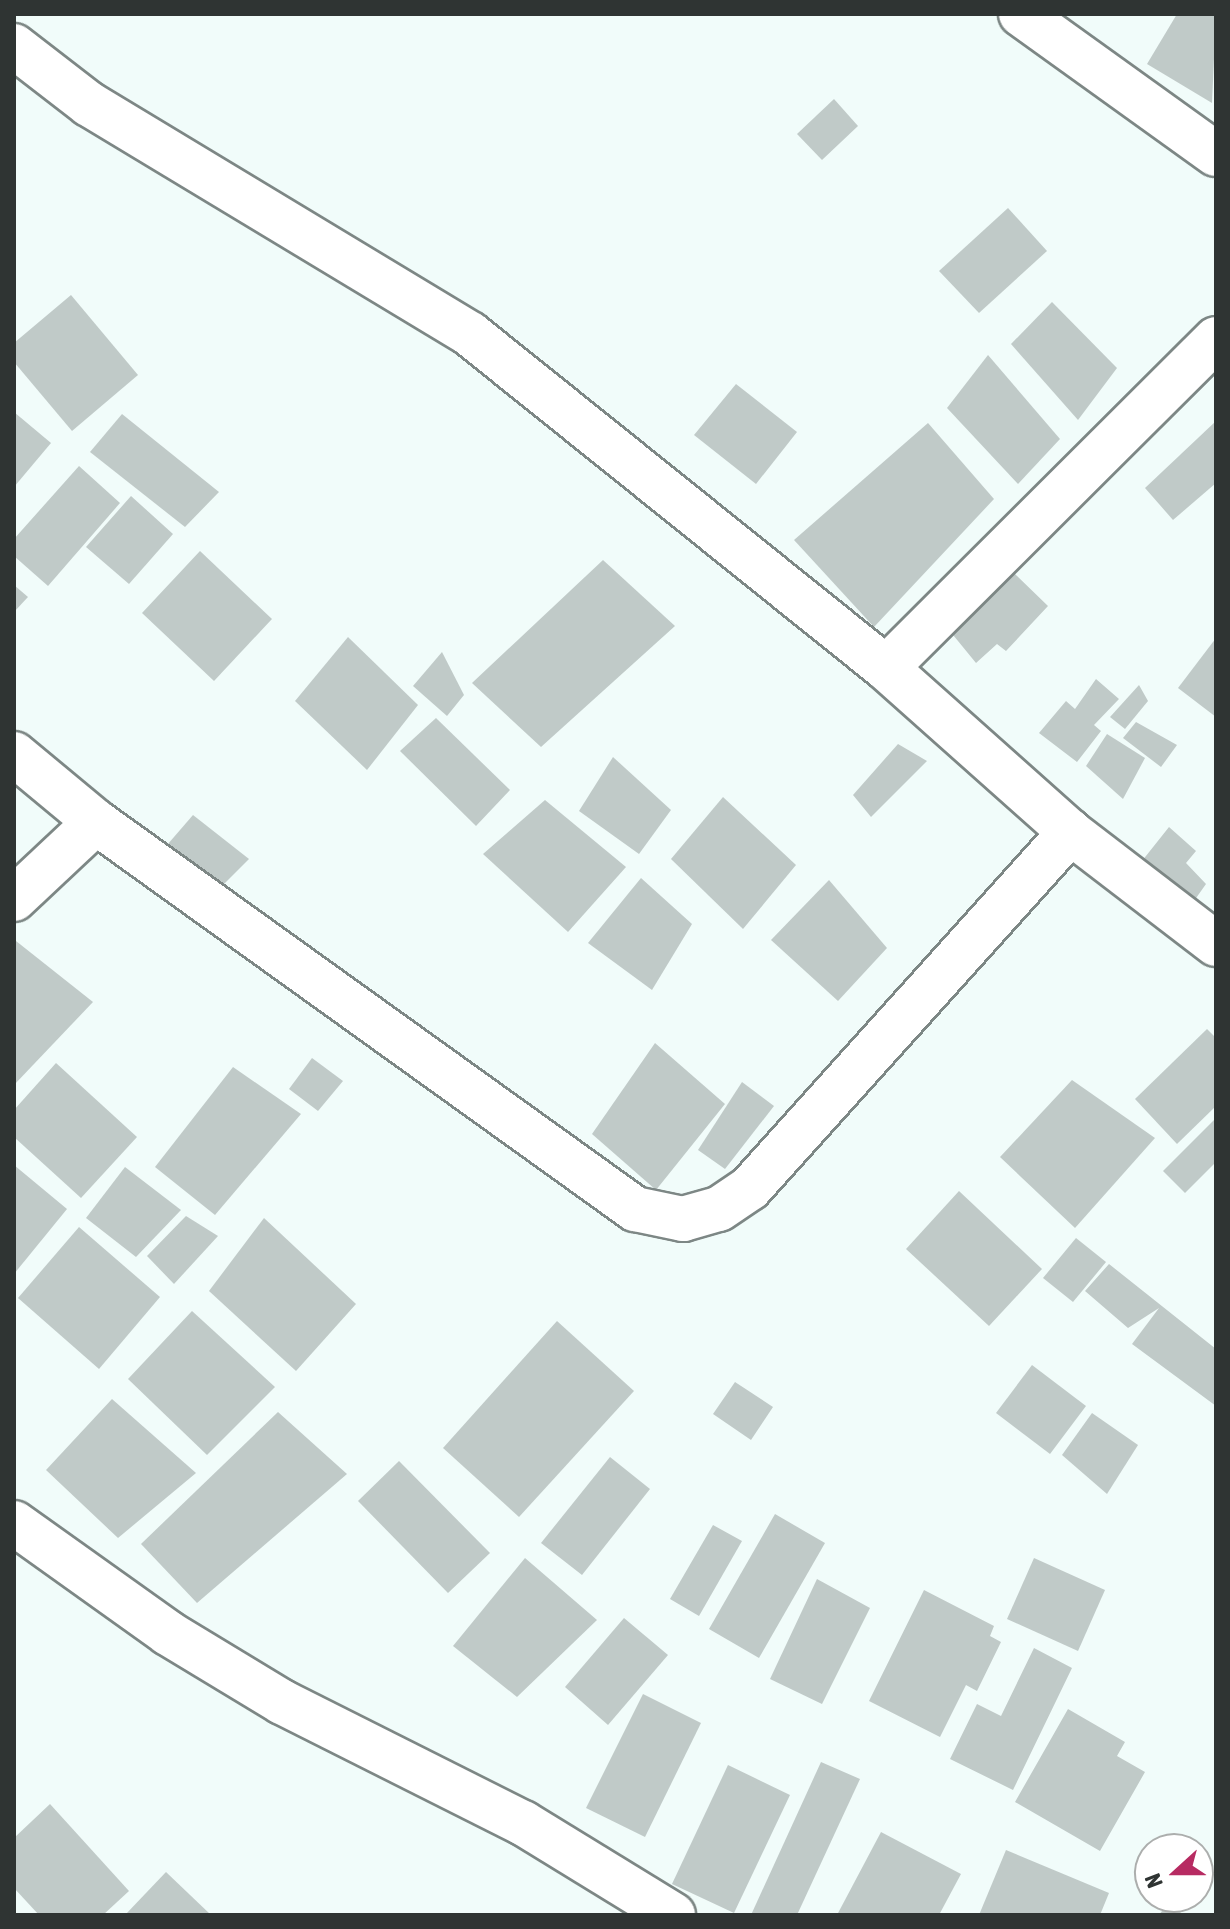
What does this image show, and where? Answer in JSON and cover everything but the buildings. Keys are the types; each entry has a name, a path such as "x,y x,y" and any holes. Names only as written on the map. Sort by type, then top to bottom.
{"street":[{"path":"1021,14 1216,154"},
{"path":"14,46 89,104 470,334 886,668 1070,832 1216,944"},
{"path":"886,668 1216,339"},
{"path":"14,754 96,822 635,1209 683,1219 719,1209 750,1188 1070,832"},
{"path":"14,899 96,822"},
{"path":"14,1523 168,1633 269,1695 523,1823 673,1915"}]}
